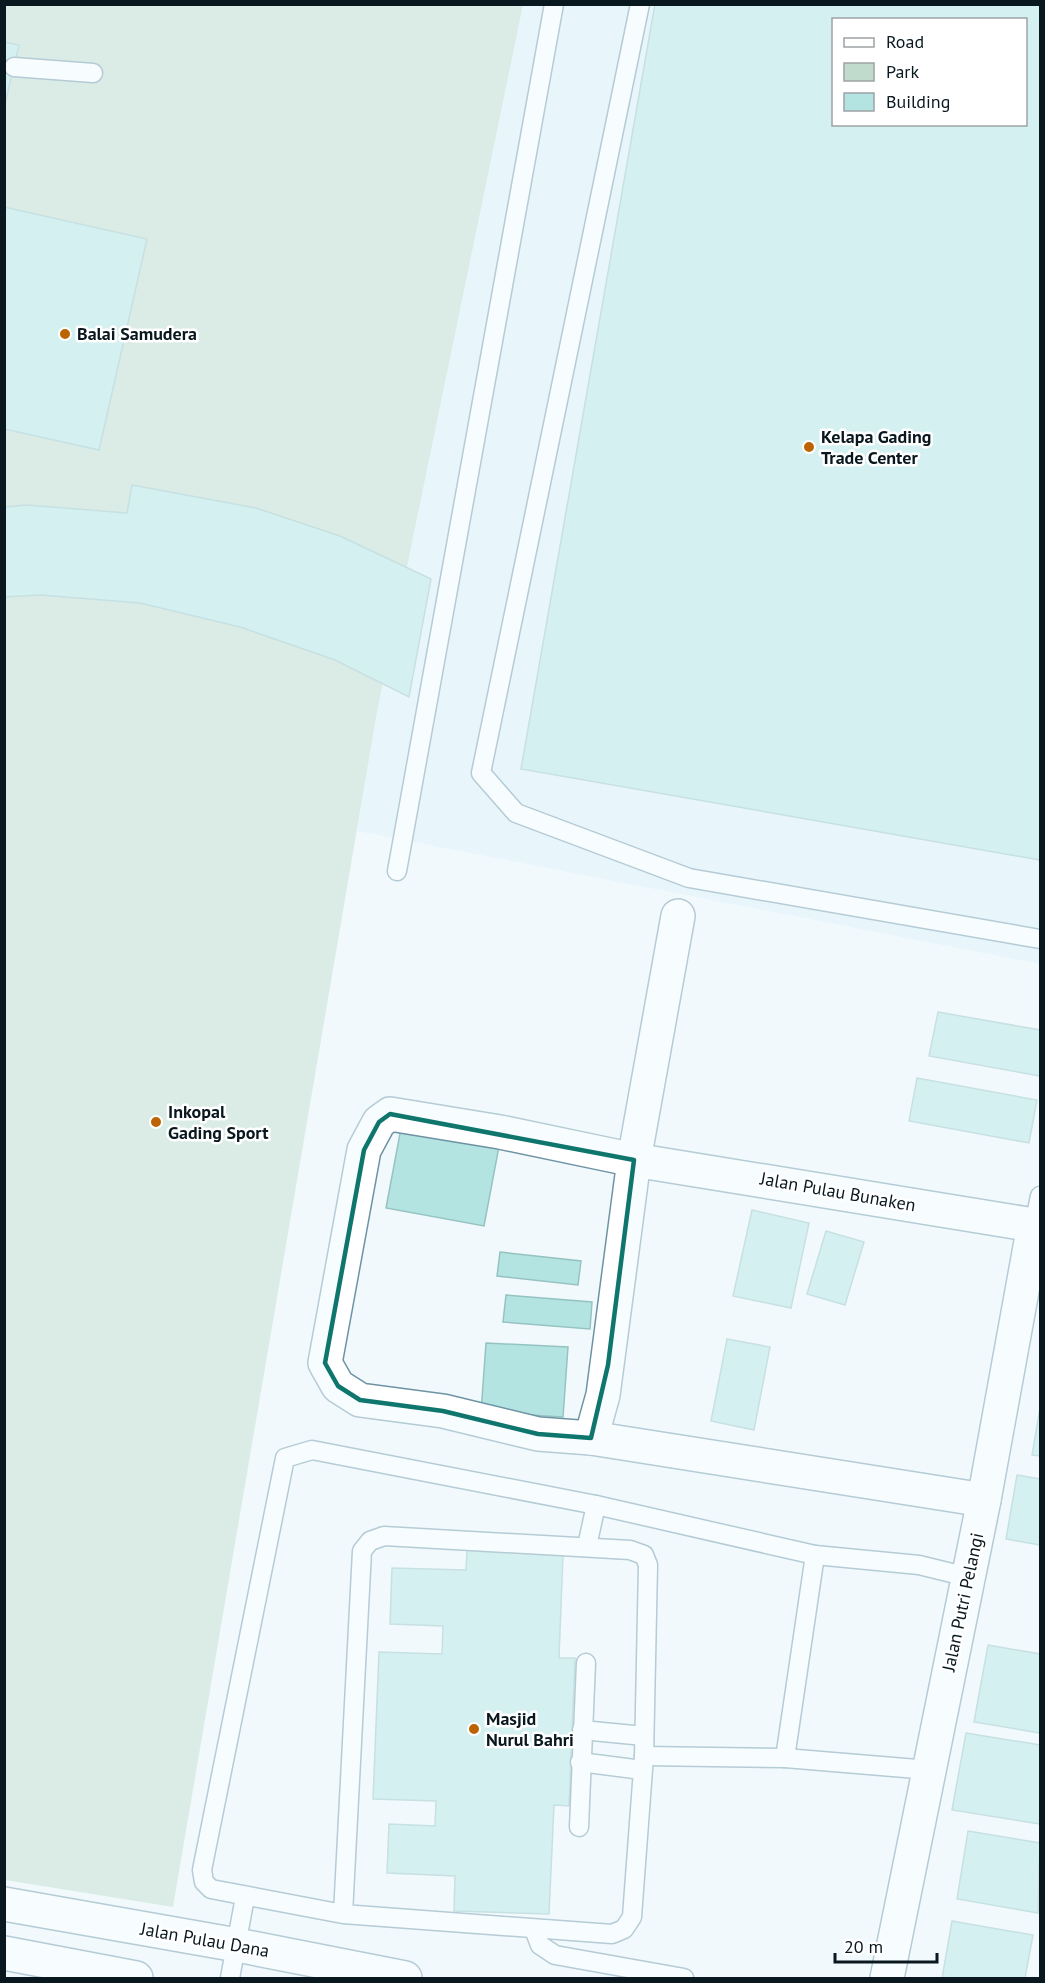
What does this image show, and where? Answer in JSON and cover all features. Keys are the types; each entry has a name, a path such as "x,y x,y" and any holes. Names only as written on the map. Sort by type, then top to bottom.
{"street":[{"path":"678,916 634,1160 608,1365 591,1438 984,1500"},
{"name":"Jalan Pulau Bunaken","path":"591,1438 538,1434 443,1411 360,1400 338,1386 325,1363 364,1150 379,1122 390,1114 500,1132 634,1160 1038,1216"},
{"name":"Jalan Putri Pelangi","path":"887,1978 984,1500 1038,1216"},
{"name":"Jalan Pulau Dana","path":"4,1904 237,1945 405,1978"},
{"path":"4,1953 136,1978"}],"lane":[{"path":"397,871 554,4"},
{"path":"640,4 481,773 516,813 690,878 1041,939"},
{"path":"14,67 93,73"},
{"path":"343,1914 362,1551 370,1541 384,1536 586,1546 630,1550 644,1555 648,1565 643,1763 632,1917 624,1929 612,1934 343,1914 211,1889 204,1882 202,1870 285,1458 294,1453 312,1450 596,1505 815,1555 919,1565 968,1577"},
{"path":"586,1546 596,1505"},
{"path":"785,1758 815,1555"},
{"path":"579,1827 586,1663"},
{"path":"582,1730 644,1736"},
{"path":"580,1762 643,1763 785,1758 929,1770"},
{"path":"230,1978 245,1897"},
{"path":"534,1929 540,1946 555,1954 684,1978"}],"highlighted area":[{"path":"390,1114 634,1160 608,1365 591,1438 538,1434 443,1411 360,1400 338,1386 325,1363 364,1150 379,1122"}],"shaded area":[{"name":"Kelapa Gading Trade Center","path":"523,5 1040,5 1040,964 357,831 377,712"}],"green space":[{"name":"Inkopal Gading Sport","path":"4,5 523,5 377,712 173,1907 5,1880"}],"building":[{"name":"Kelapa Gading Trade Center","path":"655,4 1040,4 1040,860 521,769"},
{"path":"4,42 19,45 4,108"},
{"name":"Balai Samudera","path":"4,207 147,239 99,450 4,429"},
{"path":"132,485 256,508 340,536 431,579 409,697 335,660 240,627 140,603 41,595 4,597 4,507 27,505 127,513"},
{"path":"938,1012 1040,1030 1040,1076 929,1056"},
{"path":"917,1078 1037,1100 1029,1143 909,1121"},
{"path":"402,1123 500,1141 484,1226 386,1208"},
{"path":"752,1210 809,1223 791,1308 733,1296"},
{"path":"826,1231 864,1242 845,1305 807,1294"},
{"path":"500,1252 581,1261 578,1285 497,1276"},
{"path":"506,1295 592,1302 590,1329 503,1322"},
{"path":"727,1339 770,1347 754,1430 711,1421"},
{"path":"486,1343 568,1347 563,1417 481,1412"},
{"path":"1040,1408 1040,1456 1032,1455"},
{"path":"1017,1475 1040,1479 1040,1545 1006,1539"},
{"name":"Masjid Nurul Bahri","path":"467,1550 563,1554 559,1658 575,1658 569,1806 554,1805 549,1914 454,1911 455,1876 387,1873 389,1824 435,1826 436,1801 373,1799 379,1652 442,1654 443,1626 390,1624 392,1568 466,1570"},
{"path":"988,1645 1040,1654 1040,1733 974,1722"},
{"path":"966,1733 1040,1745 1040,1824 952,1810"},
{"path":"968,1831 1040,1843 1038,1913 957,1899"},
{"path":"952,1921 1033,1935 1025,1978 942,1978"}],"place":[{"name":"Balai Samudera","path":"65,334"},
{"name":"Kelapa Gading Trade Center","path":"809,447"},
{"name":"Inkopal Gading Sport","path":"156,1122"},
{"name":"Masjid Nurul Bahri","path":"474,1729"}]}
